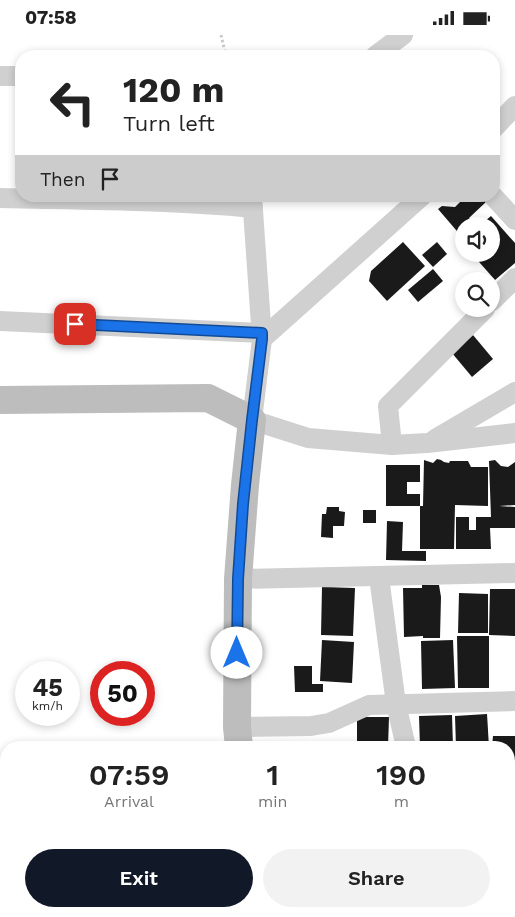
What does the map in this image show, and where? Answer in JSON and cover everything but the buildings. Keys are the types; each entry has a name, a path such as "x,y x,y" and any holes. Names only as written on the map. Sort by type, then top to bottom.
{"main road":[{"path":"0,400 208,398 252,420 238,579 238,737"}],"street":[{"path":"383,50 403,35"},
{"path":"0,76 15,76"},
{"path":"500,122 515,106"},
{"path":"0,199 15,199"},
{"path":"130,202 212,204 253,202 262,336 252,420 308,438 392,445 515,433"},
{"path":"0,321 262,336 415,202"},
{"path":"498,202 515,220"},
{"path":"500,293 515,278"},
{"path":"392,445 388,406 477,317"},
{"path":"427,443 515,392"},
{"path":"238,579 515,573"},
{"path":"379,577 396,704 405,741"},
{"path":"238,737 329,723 370,705 515,701"}],"path":[{"path":"221,35 225,50"}],"route":[{"path":"75,324 262,333 246,469 238,579 237,653"}]}
